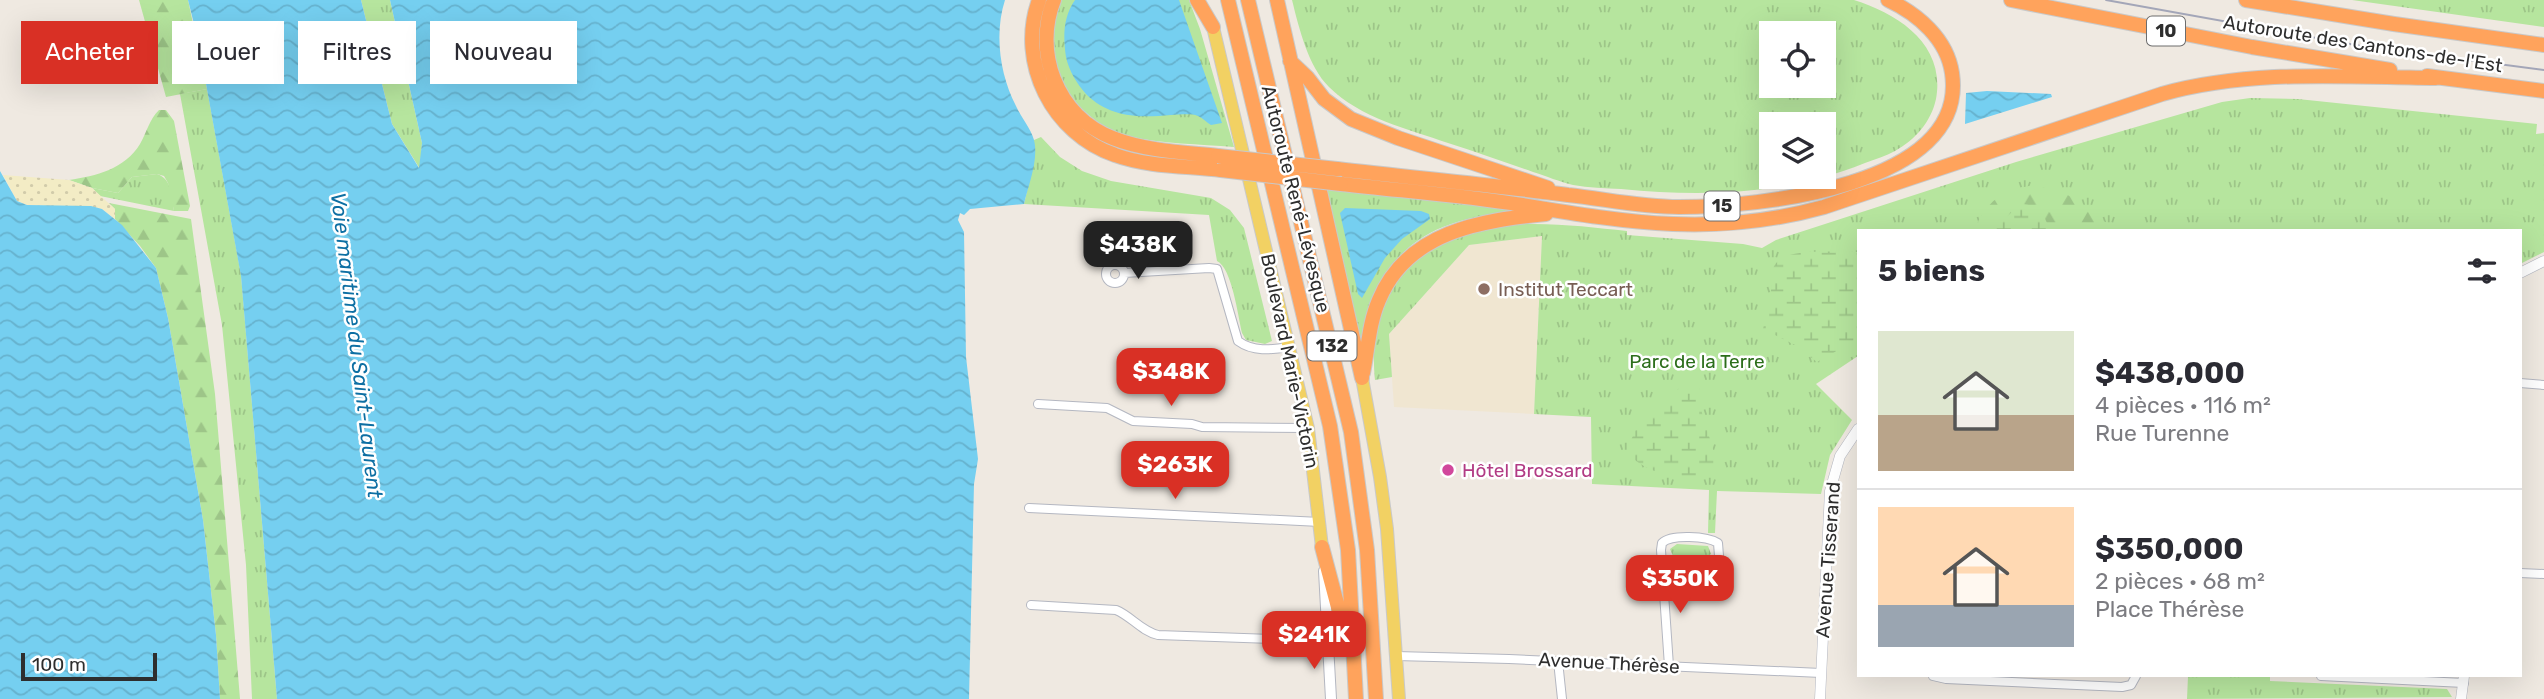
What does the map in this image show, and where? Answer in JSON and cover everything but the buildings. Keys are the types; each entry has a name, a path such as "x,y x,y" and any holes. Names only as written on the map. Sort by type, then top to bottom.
{"highway":[{"path":"1038,0 1032,29 1034,62 1048,101 1069,128 1086,141 1116,156 1139,161 1337,169 1569,195"},
{"path":"1054,0 1047,29 1048,59 1058,89 1080,119 1095,130 1123,143 1341,184 1688,226 1766,221 1824,207 2162,94 2206,83 2281,76 2436,78"},
{"path":"1196,0 1213,27"},
{"path":"1206,0 1213,27"},
{"name":"Autoroute René-Lévesque","path":"1228,0 1330,426 1347,542 1356,699"},
{"name":"Autoroute René-Lévesque","path":"1248,0 1351,432 1367,550 1376,699"},
{"path":"1276,0 1362,378"},
{"name":"15","path":"1569,195 1664,206 1746,204 1840,185 1881,171 1905,159 1924,146 1940,128 1950,104 1953,81 1946,53 1934,34 1916,16 1888,0"},
{"name":"Autoroute des Cantons-de-l'Est","path":"2011,0 2252,47 2436,78 2544,92"},
{"name":"Autoroute des Cantons-de-l'Est","path":"2246,0 2544,45"},
{"path":"1290,61 1307,76 1328,104 1357,122 1569,195"},
{"path":"1362,378 1379,298 1396,272 1412,255 1442,236 1467,226 1558,212"},
{"path":"1322,547 1355,673"}],"main road":[{"name":"Boulevard Marie-Victorin","path":"1213,27 1308,428 1320,522 1331,699"},
{"path":"1362,378 1381,477 1399,699"}],"street":[{"path":"2522,272 2544,261"},
{"path":"1124,273 1217,269 1238,341 1248,347 1260,349 1288,347"},
{"path":"2522,383 2544,385"},
{"path":"1038,404 1107,408 1138,422 1192,424 1202,427 1308,428"},
{"name":"Avenue Tisserand","path":"1820,699 1832,482 1844,447 1857,430"},
{"path":"1029,508 1320,522"},
{"path":"1662,564 1715,564 1719,559 1718,542 1711,539 1665,539 1661,547 1662,564 1669,666"},
{"path":"2522,573 2544,574"},
{"path":"1031,605 1115,610 1149,633 1158,635 1328,641"},
{"name":"Avenue Thérèse","path":"1396,656 1821,673"},
{"path":"1558,661 1562,699"},
{"path":"1937,677 2032,679 2127,687 2136,677"},
{"path":"2380,677 2464,679 2461,699"}],"shaded area":[{"name":"Institut Teccart","path":"1542,236 1534,414 1394,407 1389,334 1469,245"}],"green space":[{"path":"139,0 188,0 192,21 172,21 172,84 206,84 207,89 166,97 158,68 158,21 145,21"},
{"path":"361,0 390,0 395,21 366,21"},
{"path":"1060,0 1189,0 1234,147 1141,139 1115,132 1091,117 1063,84 1053,58 1052,36"},
{"path":"1292,0 1854,0 1887,14 1916,34 1934,63 1936,99 1926,123 1902,147 1836,174 1836,112 1759,112 1760,189 1683,193 1579,186 1370,115 1341,98 1329,87 1315,68 1305,46"},
{"path":"2352,0 2544,0 2544,27"},
{"path":"382,84 409,84 422,143 420,169 392,124"},
{"path":"207,89 241,275 277,699 252,699 246,565 222,325 180,94"},
{"name":"Parc de la Terre","path":"2250,98 2298,99 2537,124 2536,134 2544,133 2544,252 2522,263 2522,229 1857,229 1857,357 1816,384 1852,420 1830,455 1821,494 1717,491 1715,533 1708,533 1709,490 1592,484 1591,417 1534,414 1542,236 1469,245 1389,334 1392,377 1375,380 1375,338 1381,311 1393,287 1424,251 1471,231 1497,226 1549,224 1627,231 1627,235 1743,244 1762,248 1776,240 2016,162 2222,102"},
{"path":"159,110 166,110 174,121 190,206 188,211 174,211 168,183 164,176 157,174 132,177 118,193 69,180 109,170 126,160 140,144"},
{"path":"1041,137 1060,157 1082,171 1111,181 1211,198 1230,210 1244,228 1272,341 1265,344 1246,340 1242,333 1227,273 1217,261 1209,215 1024,204 1033,165 1034,140"},
{"path":"157,174 168,184 174,211 100,196 92,188 118,193 132,177"},
{"path":"2034,185 2072,197 2116,229 2050,229 2020,204 1995,229 1974,229 1990,204 2012,190"},
{"path":"1326,186 1511,207 1512,211 1451,224 1426,235 1411,246 1386,272 1377,288 1369,305 1363,341 1359,342"},
{"path":"109,203 191,219 215,394 240,699 220,699 203,520 168,318 156,268 115,219 115,209"},
{"path":"2020,204 2036,208 2049,229 1995,229"},
{"path":"1857,252 1857,340 1817,362 1795,345 1763,329 1770,301 1772,272 1778,261 1797,253"},
{"path":"1693,384 1699,388 1702,413 1716,459 1711,471 1698,477 1678,477 1657,472 1638,462 1627,449 1641,418 1682,386"},
{"path":"1677,544 1708,546 1711,554 1705,558 1673,556 1670,549"},
{"path":"2188,677 2270,677 2270,681 2447,689 2452,697 2187,699"}],"sand":[{"path":"3,175 69,180 92,188 115,209 115,219 102,209 27,205 17,201"}],"water":[{"name":"Voie maritime du Saint-Laurent","path":"188,0 361,0 366,21 298,21 298,84 382,84 392,124 419,168 422,143 409,84 416,84 416,21 395,21 390,0 1005,0 1000,27 1000,54 1010,94 1033,136 1035,156 1024,204 970,209 964,215 960,213 958,220 964,232 966,357 978,459 974,484 969,699 277,699 241,276 206,84 284,84 284,21 193,21"},
{"path":"1075,0 1179,0 1222,123 1211,125 1192,115 1126,115 1095,102 1077,82 1066,57 1065,27"},
{"path":"1987,91 2051,94 2052,97 1965,124 1966,93"},
{"path":"0,171 17,201 27,205 91,206 102,209 122,225 156,268 168,318 203,520 220,699 0,699"},
{"path":"1345,208 1421,211 1429,214 1430,219 1402,239 1385,258 1362,298 1358,294 1340,213"}],"tram line":[{"path":"2106,0 2361,46 2544,70"}],"place":[{"name":"Institut Teccart","path":"1484,289"},
{"name":"Hôtel Brossard","path":"1448,470"}]}
